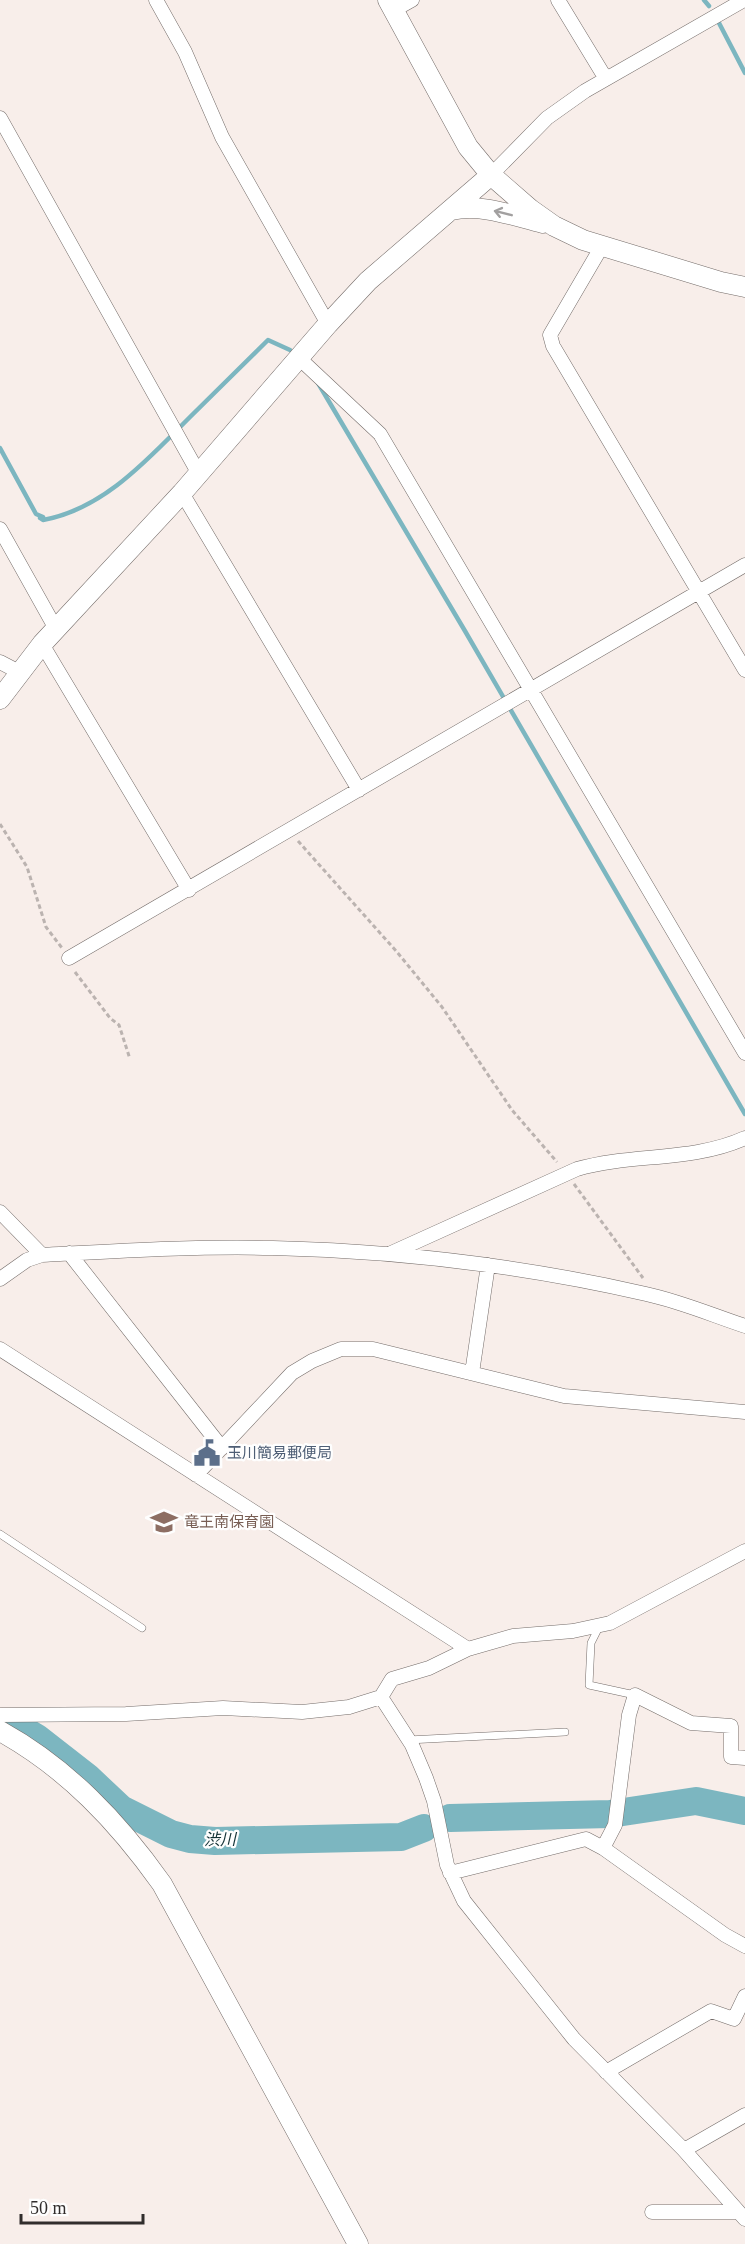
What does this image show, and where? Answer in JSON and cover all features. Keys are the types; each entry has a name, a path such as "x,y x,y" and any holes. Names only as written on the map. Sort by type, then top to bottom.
{"street":[{"path":"156,0 185,52 222,136 328,324"},
{"path":"412,0 391,5 468,147 491,175 530,209 554,226"},
{"path":"558,0 606,80"},
{"path":"0,699 19,672 56,628 182,493 368,281 491,175 547,118 585,91 744,0"},
{"path":"0,118 199,474"},
{"path":"451,210 463,207 490,210 554,226 602,246 721,282 745,287"},
{"path":"602,246 550,335 553,346 745,670"},
{"path":"300,359 380,434 745,1053"},
{"path":"182,493 358,790"},
{"path":"0,529 56,628"},
{"path":"69,958 699,593 745,564"},
{"path":"42,644 189,890"},
{"path":"0,662 19,672"},
{"path":"387,1255 567,1174 599,1162 688,1154 745,1138"},
{"path":"0,1212 42,1255"},
{"path":"0,1279 27,1260 42,1255 69,1253 149,1249 273,1248 387,1255 488,1265 648,1294 745,1326"},
{"path":"69,1253 222,1448"},
{"path":"472,1373 488,1265"},
{"path":"0,1349 468,1649"},
{"path":"196,1475 292,1373 312,1361 341,1349 373,1349 564,1396 745,1412"},
{"path":"0,1715 126,1714 223,1708 302,1712 349,1707 381,1697 392,1679 429,1668 468,1649 513,1636 573,1631 610,1623 745,1551"},
{"path":"603,1848 615,1825 629,1715 635,1695 691,1723 731,1725 731,1757 745,1758"},
{"path":"381,1697 408,1740 431,1794 450,1873 464,1901 574,2039 684,2150 742,2216"},
{"path":"0,1731 56,1767 94,1801 134,1844 162,1884 358,2244"},
{"path":"450,1873 586,1839 603,1848 725,1935 745,1946"},
{"path":"606,2072 711,2011 734,2019 745,1996"},
{"path":"684,2150 745,2115"},
{"path":"651,2212 742,2216"}],"lane":[{"path":"0,1534 142,1628"},
{"path":"600,1625 591,1643 589,1685 635,1695"},
{"path":"408,1740 565,1732"}],"path":[{"path":"289,831 434,997 512,1110 567,1174 646,1282 648,1294"}],"waterway":[{"path":"704,0 709,6"},
{"path":"719,23 745,73"},
{"path":"0,448 36,514 43,517 40,518 43,520 65,514 86,505 124,480 268,340 290,350"},
{"path":"318,383 465,631 745,1114"},
{"name":"渋川","path":"15,1725 37,1738 87,1777 121,1809 171,1834 190,1839 215,1841 401,1837 424,1828"},
{"name":"渋川","path":"450,1818 610,1814 696,1801 745,1811"}],"place":[{"name":"玉川簡易郵便局","path":"207,1453"},
{"name":"竜王南保育園","path":"164,1522"}]}
